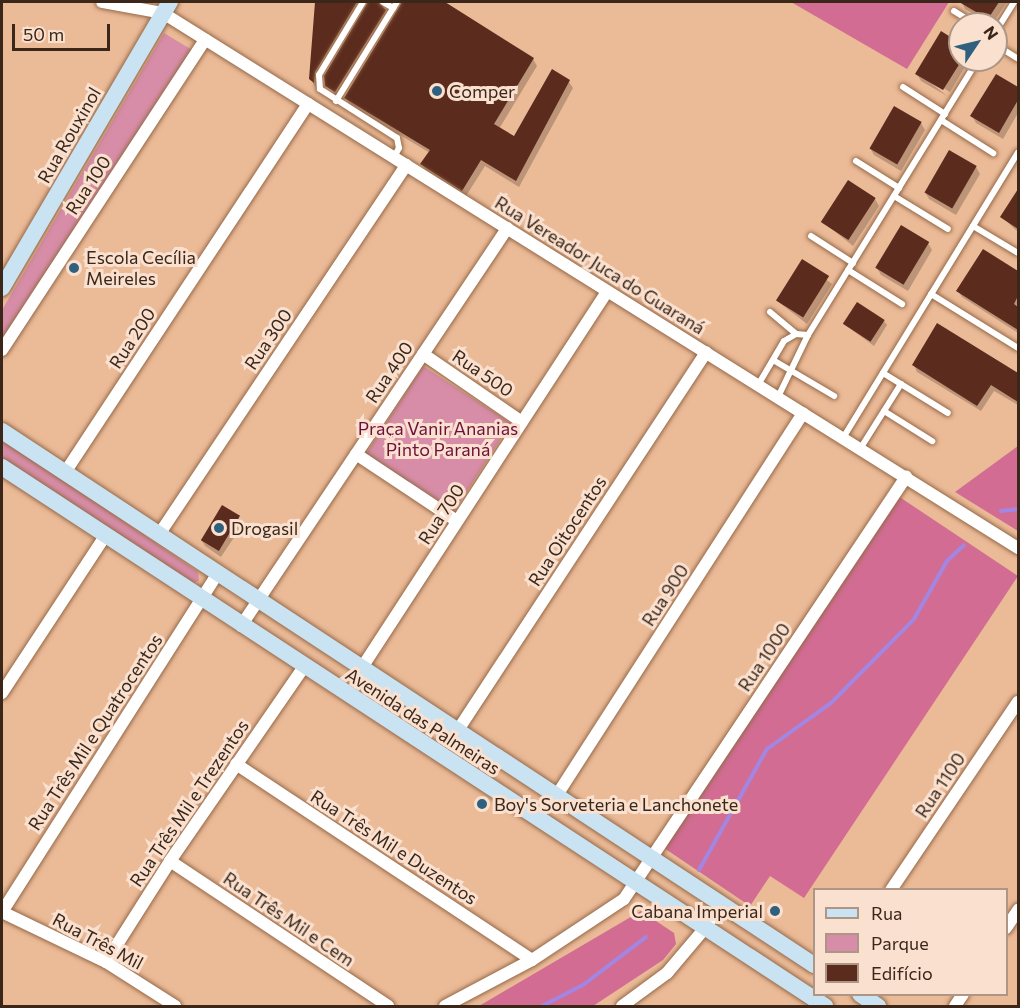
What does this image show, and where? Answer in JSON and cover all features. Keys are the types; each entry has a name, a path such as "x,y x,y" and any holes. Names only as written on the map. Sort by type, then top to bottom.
{"street":[{"path":"102,2 166,7"},
{"name":"Rua Vereador Juca do Guaraná","path":"166,7 205,39 1018,548"},
{"name":"Rua Rouxinol","path":"2,288 166,7"},
{"name":"Rua 100","path":"2,350 205,39"},
{"name":"Rua 200","path":"66,471 308,104"},
{"name":"Rua 300","path":"160,533 406,165"},
{"name":"Rua 400","path":"241,626 507,228"},
{"name":"Rua 700","path":"363,666 607,291"},
{"name":"Rua Oitocentos","path":"458,730 706,352"},
{"name":"Rua 500","path":"423,354 522,422"},
{"name":"Rua 900","path":"557,795 803,413"},
{"name":"Avenida das Palmeiras","path":"2,431 813,963"},
{"path":"356,454 457,521"},
{"name":"Avenida das Palmeiras","path":"3,471 825,1006"},
{"name":"Rua 1000","path":"445,1006 532,960 614,909 652,857 906,477"},
{"path":"2,693 104,538"},
{"name":"Rua Três Mil e Quatrocentos","path":"2,912 219,572"},
{"name":"Rua Três Mil e Trezentos","path":"106,962 170,861 304,667"},
{"name":"Rua 1100","path":"892,888 1018,702"},
{"name":"Rua Três Mil e Duzentos","path":"236,765 532,960"},
{"name":"Rua Três Mil e Cem","path":"170,861 388,1006"},
{"path":"622,1006 667,973 706,927 721,902"},
{"path":"1008,925 1018,910"},
{"name":"Rua Três Mil","path":"2,912 106,962 175,1006"},
{"path":"863,996 878,1006"}],"lane":[{"path":"363,2 319,75 320,89 397,138 399,148 394,158"},
{"path":"336,101 395,5 383,2"},
{"path":"778,397 793,371 808,335 971,72"},
{"path":"903,87 993,153"},
{"path":"843,438 1018,154"},
{"path":"856,161 899,188"},
{"path":"894,196 948,229"},
{"path":"973,226 1018,253"},
{"path":"811,236 853,263"},
{"path":"848,270 902,304"},
{"path":"931,294 1018,348"},
{"path":"770,312 796,334"},
{"path":"758,385 784,341 796,334 808,335"},
{"path":"773,360 834,396"},
{"path":"883,373 948,413"},
{"path":"860,448 901,384"},
{"path":"884,411 932,441"}],"green space":[{"path":"164,33 192,50 2,340 2,310"},
{"name":"Praça Vanir Ananias Pinto Paraná","path":"423,366 511,423 453,512 365,455"},
{"path":"2,438 198,572 199,581 193,583 2,461"}],"shaded area":[{"path":"791,2 949,2 907,69"},
{"path":"1018,446 1018,531 955,492"},
{"path":"898,496 1018,576 804,898 770,876 750,906 664,848"},
{"path":"641,911 674,933 676,944 663,960 593,1006 479,1006"}],"building":[{"path":"315,2 357,2 315,72 314,83 309,79"},
{"path":"368,2 378,2 386,10 335,92 325,86 324,76"},
{"name":"Comper","path":"402,2 445,2 534,58 494,124 514,136 552,69 570,80 516,181 481,160 462,191 420,164 430,150 344,98"},
{"path":"959,2 999,2 993,12 976,12"},
{"path":"941,31 948,35 948,72 954,72 943,90 915,74"},
{"path":"996,74 1018,87 1018,100 999,133 970,116"},
{"path":"894,106 922,122 897,164 870,148"},
{"path":"949,150 977,166 952,208 924,192"},
{"path":"848,180 876,198 848,240 821,222"},
{"path":"1018,189 1018,229 1000,217"},
{"path":"901,225 929,242 904,285 875,268"},
{"path":"983,249 1018,271 1018,296 1014,304 1018,307 1018,330 956,291"},
{"path":"802,259 829,276 803,318 776,301"},
{"path":"857,302 885,320 871,342 843,324"},
{"path":"937,323 1018,373 1018,402 991,385 977,406 912,365"},
{"name":"Drogasil","path":"222,505 240,516 219,551 201,540"}],"waterway":[{"path":"1001,511 1018,509"},
{"path":"699,870 767,749 831,703 914,619 947,561 964,545"},
{"path":"542,1006 583,985 646,937"}],"place":[{"name":"Comper","path":"437,91"},
{"name":"Escola Cecília Meireles","path":"74,268"},
{"name":"Drogasil","path":"219,528"},
{"name":"Boy's Sorveteria e Lanchonete","path":"482,804"},
{"name":"Cabana Imperial","path":"775,911"}]}
